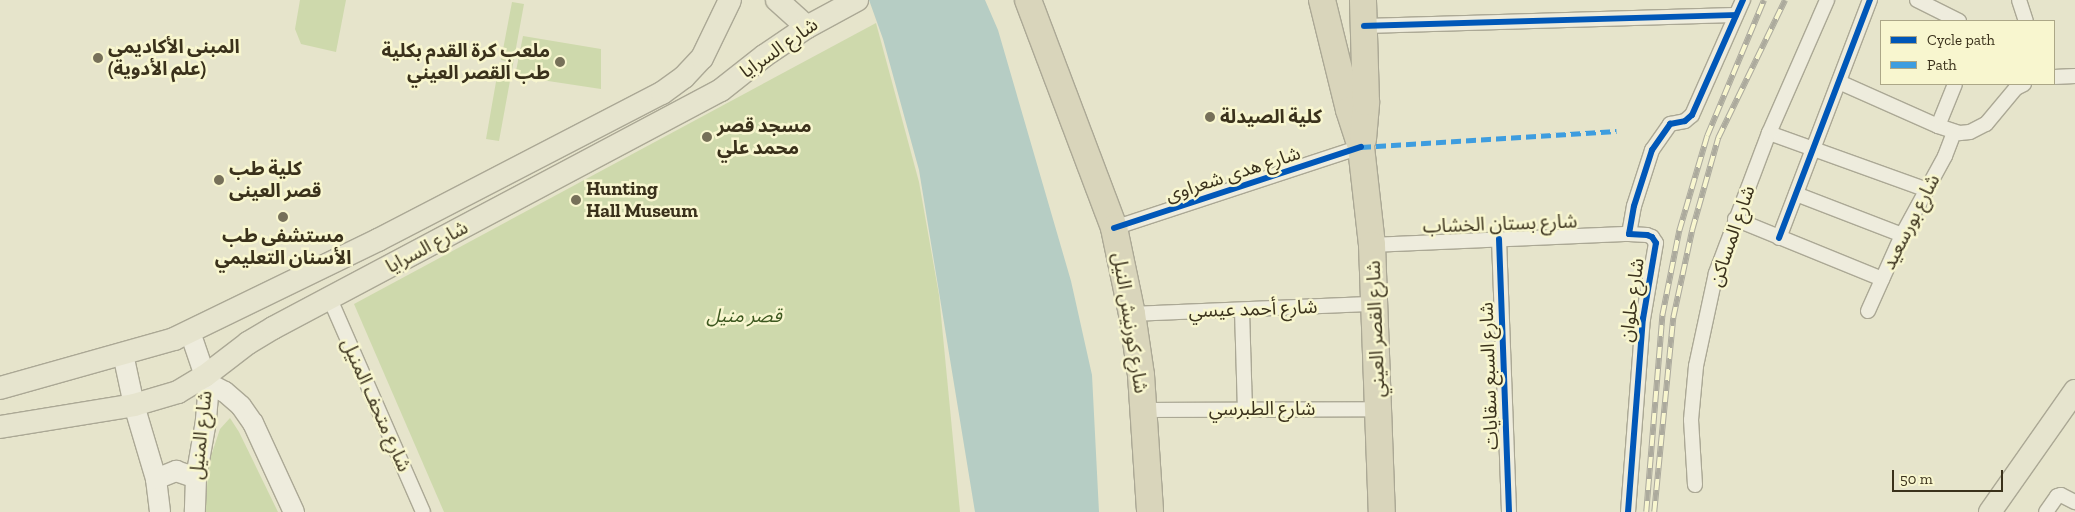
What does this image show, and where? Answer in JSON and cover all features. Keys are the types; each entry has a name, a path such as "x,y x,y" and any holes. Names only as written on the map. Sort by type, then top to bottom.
{"highway":[{"name":"شارع كورنيش النيل","path":"1028,0 1114,228 1132,314 1144,410 1150,512"},
{"name":"شارع القصر العيني","path":"1322,0 1349,110 1361,147 1372,245 1382,512"},
{"name":"شارع القصر العيني","path":"1361,147 1366,110 1363,0"}],"main road":[{"name":"شارع السرايا","path":"0,388 156,345 190,332 378,240 662,93 684,77 702,58 730,0"},
{"path":"777,0 807,27"},
{"name":"شارع السرايا","path":"0,427 134,405 178,392 206,379 248,343 721,90 764,56 807,27 857,0"},
{"path":"1990,512 2075,391"}],"street":[{"name":"شارع حلوان","path":"1628,512 1643,319 1656,243 1652,237 1647,235 1629,234 1634,206 1652,150 1670,124 1685,121 1692,115 1743,0"},
{"name":"شارع المساكن","path":"1695,485 1691,420 1696,366 1716,273 1769,133 1827,0"},
{"path":"1779,238 1870,0"},
{"path":"1917,0 1957,20"},
{"path":"2019,0 2026,20"},
{"path":"1364,26 1736,15"},
{"path":"2055,77 2075,76"},
{"path":"1839,82 1954,132 1970,132 1986,124 2016,88 2022,85"},
{"path":"1938,126 1955,85"},
{"name":"شارع بورسعيد","path":"1868,311 1902,235 1945,156 1954,132"},
{"path":"1769,133 1926,190"},
{"name":"شارع هدى شعراوى","path":"1114,228 1361,147"},
{"path":"1796,194 1902,235"},
{"path":"1735,219 1882,279"},
{"name":"شارع بستان الخشاب","path":"1372,245 1629,234"},
{"name":"شارع السبع سقايات","path":"1499,239 1509,512"},
{"name":"شارع متحف المنيل","path":"330,299 423,512"},
{"name":"شارع أحمد عيسي","path":"1132,314 1374,304"},
{"path":"1242,310 1244,409"},
{"name":"شارع المنيل","path":"190,332 206,379 206,422 196,478 196,512"},
{"path":"123,354 134,405 156,479 160,512"},
{"path":"206,379 241,406 253,423 294,512"},
{"name":"شارع الطبرسي","path":"1144,410 1379,409"},
{"path":"156,479 176,471 196,478"},
{"path":"2046,512 2057,496 2061,495 2075,502"}],"green space":[{"path":"300,0 346,0 336,52 301,44 295,29"},
{"path":"512,2 524,4 499,141 486,139 497,76 507,78 510,62 501,60"},
{"name":"قصر منيل","path":"876,23 919,182 939,295 960,512 444,512 354,304"},
{"name":"ملعب كرة القدم بكلية طب القصر العيني","path":"523,36 601,49 601,89 515,76"},
{"path":"230,418 239,432 278,512 205,512 209,462 220,429"}],"shaded area":[{"path":"869,0 985,0 998,30 1071,281 1092,375 1099,512 975,512 919,170 883,39"}],"railway":[{"path":"1646,512 1662,316 1679,231 1707,136 1764,0"},
{"path":"1654,512 1673,318 1692,230 1718,138 1785,0"}],"marked path":[{"path":"1361,147 1616,131"}],"cycle path":[{"path":"1628,512 1643,319 1656,243 1652,237 1647,235 1629,234 1634,206 1652,150 1670,124 1685,121 1692,115 1743,0"},
{"path":"1779,238 1870,0"},
{"path":"1364,26 1736,15"},
{"path":"1114,228 1361,147"},
{"path":"1499,239 1509,512"}],"place":[{"name":"المبنى الأكاديمي (علم الأدوية)","path":"98,58"},
{"name":"ملعب كرة القدم بكلية طب القصر العيني","path":"560,62"},
{"name":"كلية الصيدلة","path":"1210,117"},
{"name":"مسجد قصر محمد علي","path":"707,137"},
{"name":"كلية طب قصر العينى","path":"219,180"},
{"name":"Hunting Hall Museum","path":"576,200"},
{"name":"مستشفى طب الأسنان التعليمي","path":"283,217"}]}
